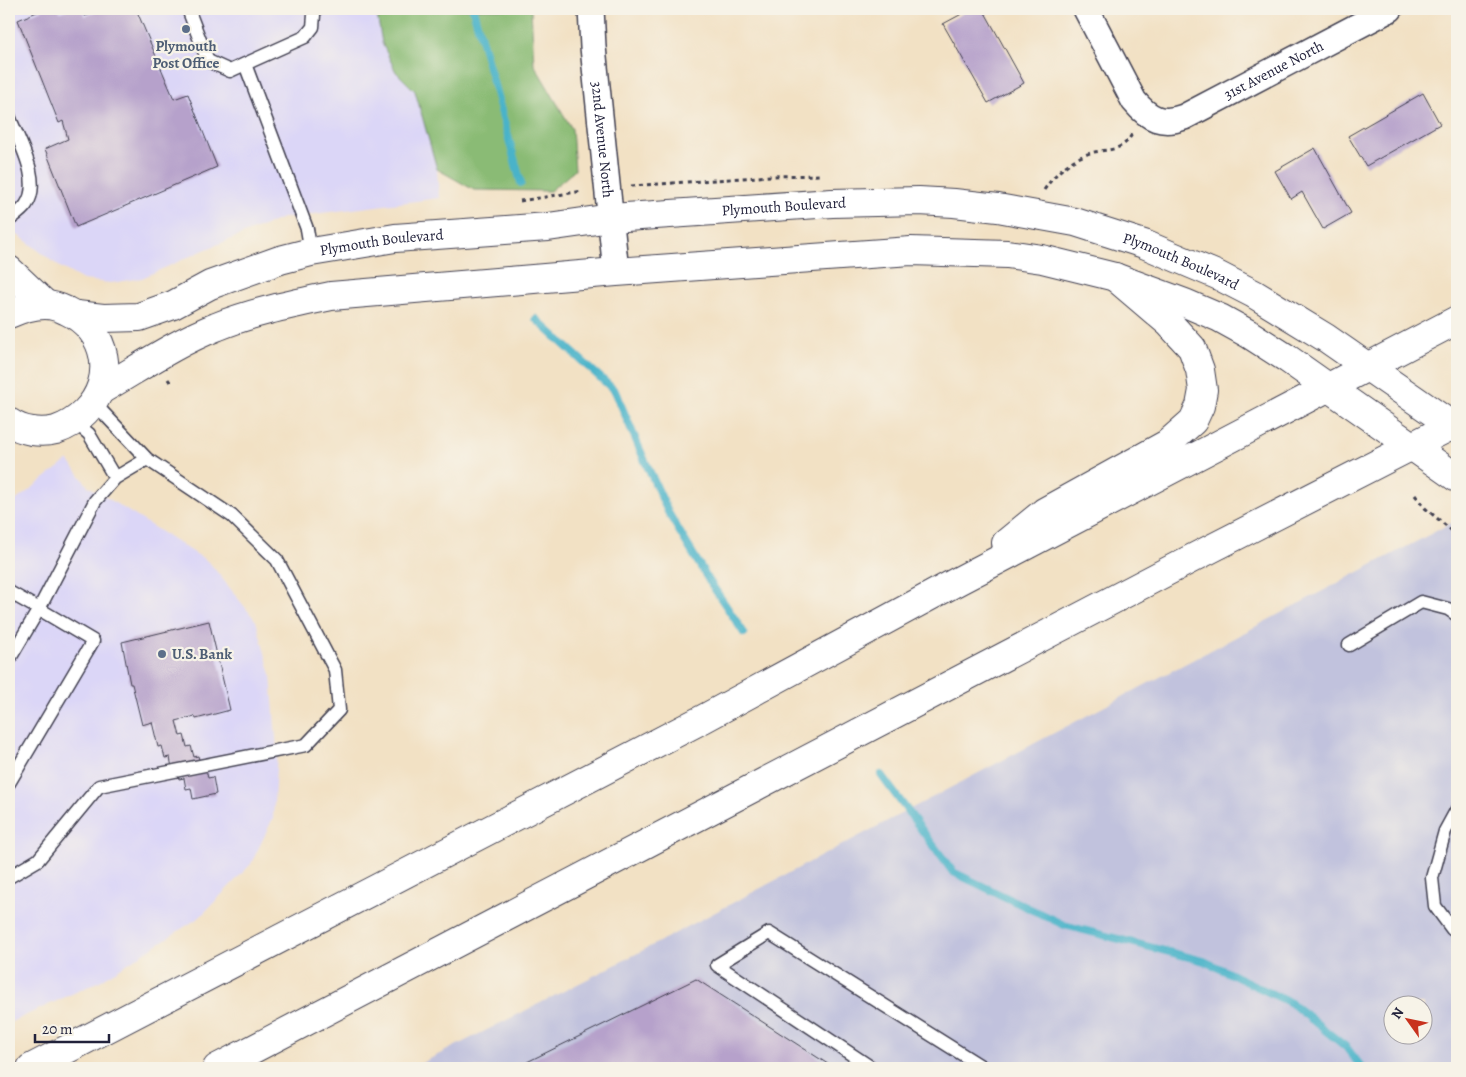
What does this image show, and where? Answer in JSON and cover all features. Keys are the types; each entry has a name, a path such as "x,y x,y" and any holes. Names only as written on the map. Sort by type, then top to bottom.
{"main road":[{"name":"Plymouth Boulevard","path":"77,315 104,318 139,317 173,304 210,285 249,270 310,252 395,238 548,227 611,218 832,204 919,201 998,208 1065,220 1144,244 1217,275 1296,318 1455,426"},
{"path":"11,425 33,431 52,431 75,422 98,397 172,349 216,326 294,304 331,296 616,272 911,251 1007,254 1042,259 1115,277 1220,318 1248,334 1330,388 1457,478"},
{"path":"9,270 46,304"},
{"path":"958,582 1044,512 1167,444 1193,421 1200,406 1203,390 1200,370 1192,348 1169,322 1115,277"},
{"path":"9,314 24,307 46,304 77,315 92,330 102,348 105,370 98,397"},
{"path":"31,1068 712,714 958,582 1457,320"},
{"path":"217,1068 1191,559 1455,426"}],"street":[{"name":"32nd Avenue North","path":"591,9 593,47 616,272"},
{"path":"1086,9 1134,101 1150,116"},
{"name":"31st Avenue North","path":"1150,116 1170,122 1184,117 1390,9"}],"lane":[{"path":"188,9 208,61 230,71 305,37 313,27 314,15 312,9"},
{"path":"245,64 307,229 310,252"},
{"path":"9,116 31,172 32,192 26,205 11,214"},
{"path":"9,877 38,860 99,786 306,745 339,710 335,670 277,560 232,516 147,459 98,397"},
{"path":"75,422 89,434 115,478"},
{"path":"9,660 40,609 95,500 115,478 147,459"},
{"path":"9,592 93,641 9,783"},
{"path":"1349,646 1421,602 1448,609 1457,615"},
{"path":"1457,809 1445,830 1432,878 1434,906 1452,929 1457,932"},
{"path":"872,1068 717,965 769,933 984,1068"}],"path":[{"path":"1044,190 1054,176 1070,162 1087,153 1121,146 1129,140 1150,116"},
{"path":"1415,495 1425,508 1457,535"}],"shaded area":[{"path":"9,9 372,9 377,14 382,43 396,72 415,91 437,169 439,198 283,218 142,278 111,283 83,280 60,267 21,237 9,231"},
{"path":"68,460 88,486 209,562 256,621 271,675 277,752 273,818 251,864 200,917 100,981 9,1023 9,506"},
{"path":"1457,520 1457,1068 412,1068 617,964"}],"green space":[{"path":"372,9 531,9 534,64 572,129 575,170 550,191 474,190 437,169 415,91 396,72 382,43 377,14"}],"building":[{"path":"44,9 58,9 60,12 70,9 82,9 85,16 106,9 136,9 174,99 188,94 217,167 76,227 45,149 68,139 63,121 59,123 18,20"},
{"path":"971,9 983,9 1024,83 988,103 943,24"},
{"path":"1423,93 1440,124 1366,166 1348,136"},
{"path":"1315,148 1351,213 1323,229 1302,192 1291,199 1275,171"},
{"path":"209,621 230,710 196,719 195,716 176,721 180,736 184,735 187,747 191,746 194,757 198,756 201,767 205,766 208,778 213,777 216,794 193,799 191,788 186,789 184,778 179,779 176,767 172,768 170,757 165,758 162,746 158,747 152,722 142,725 132,684 130,684 122,642"},
{"path":"696,979 834,1068 530,1068 527,1062"}],"waterway":[{"path":"473,9 521,183"},
{"path":"536,319 615,391 669,514 708,579 744,633"},
{"path":"881,775 953,872 1064,925 1204,961 1291,1003 1346,1047 1362,1068"}],"place":[{"name":"Plymouth Post Office","path":"186,29"},
{"name":"U.S. Bank","path":"162,654"}]}
